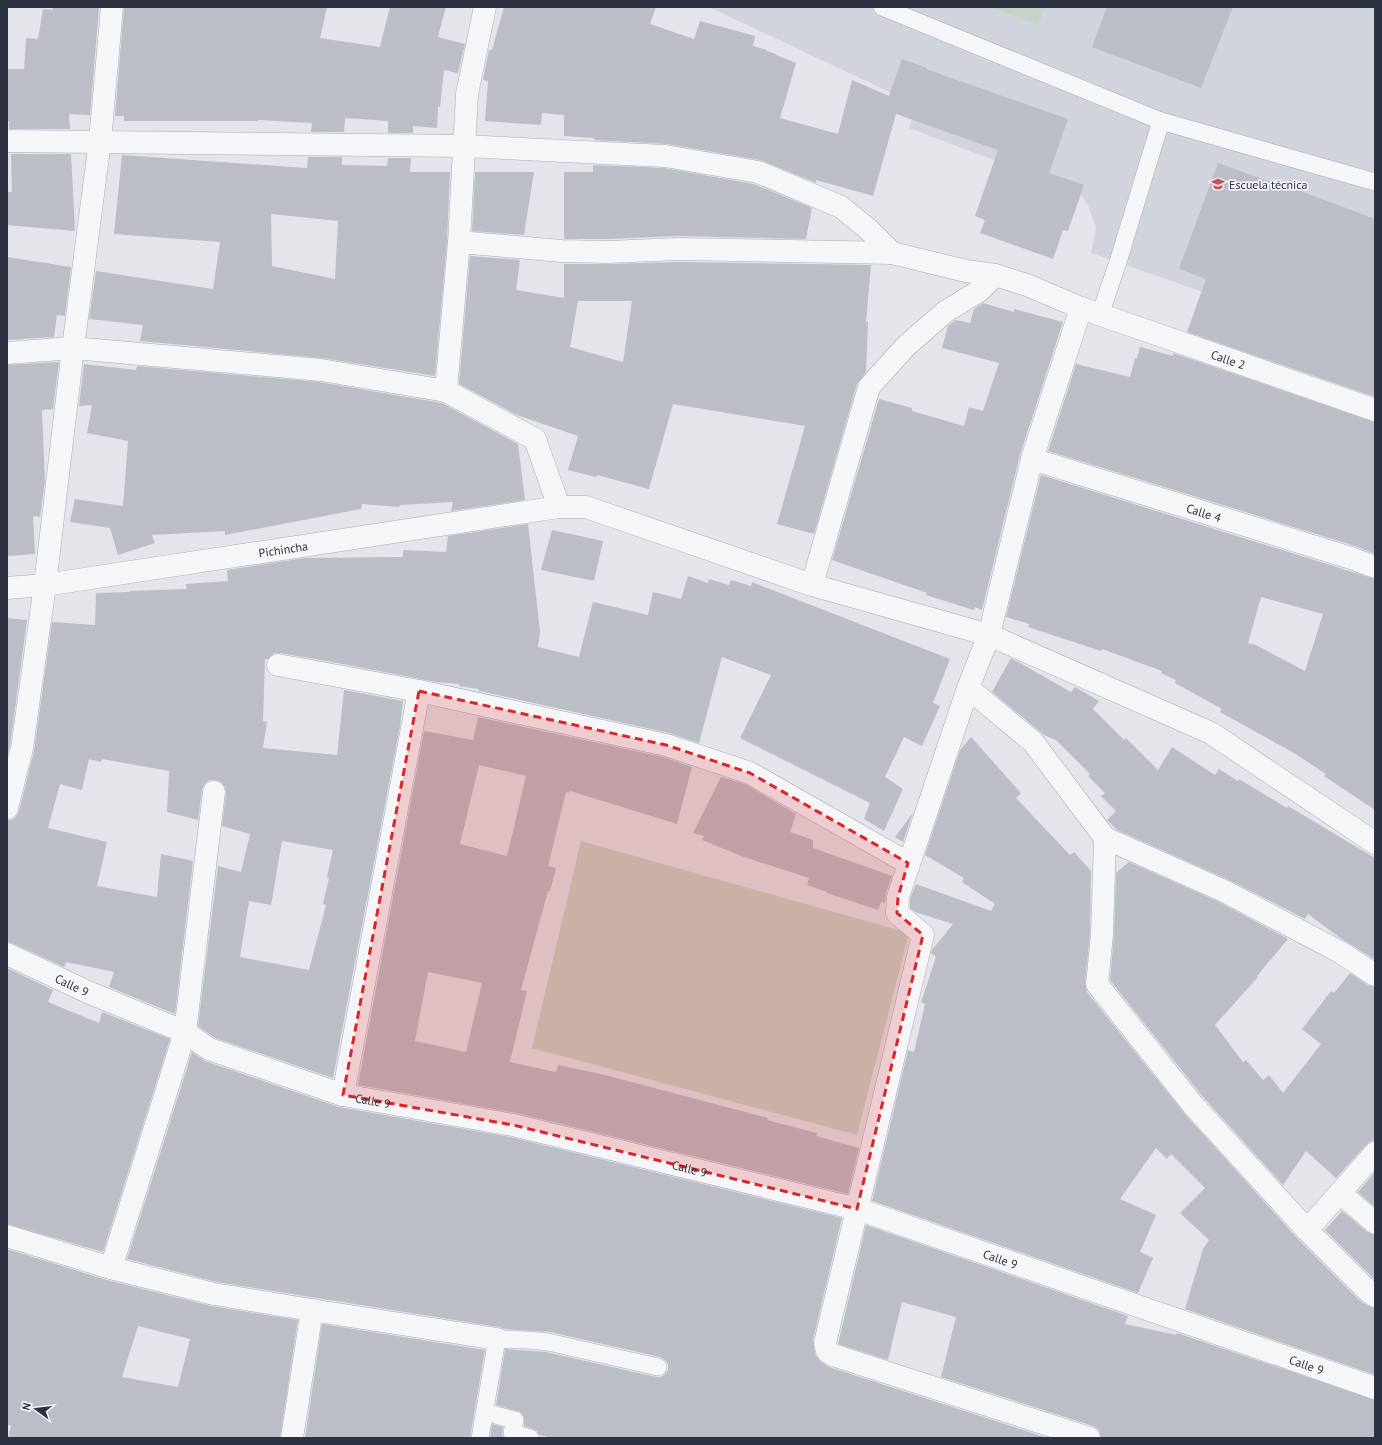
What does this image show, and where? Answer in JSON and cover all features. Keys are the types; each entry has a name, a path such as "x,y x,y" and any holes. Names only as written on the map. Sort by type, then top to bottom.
{"street":[{"path":"7,808 22,748 45,585 73,348 100,141 112,7"},
{"path":"446,391 459,242 467,94 485,7"},
{"path":"7,141 464,146 665,156 758,172 841,207 868,229 892,252"},
{"name":"Calle 2","path":"459,242 561,251 608,252 692,249 892,252 966,271 995,275 1027,285 1090,312 1375,410"},
{"path":"812,585 869,387 906,346 945,312 979,291 995,275"},
{"path":"1089,1438 833,1355 828,1351 825,1343 923,935 897,913 898,897 908,863 968,688 989,635 1032,459 1090,312"},
{"path":"7,353 73,348 321,370 446,391 535,439 559,507"},
{"name":"Calle 4","path":"1032,459 1351,558 1375,567"},
{"name":"Pichincha","path":"7,588 45,585 559,507 586,507 812,585 989,635 1211,733 1375,843"},
{"path":"278,665 419,691 666,745 750,773 908,863"},
{"path":"968,688 1033,742 1105,838 1224,892 1340,952 1375,975"},
{"path":"343,1095 419,691"},
{"path":"111,1268 186,1032 214,792"},
{"path":"1105,838 1102,934 1097,984 1193,1105 1307,1230 1368,1291 1375,1296"},
{"name":"Calle 9","path":"7,954 90,993 186,1032 209,1049 343,1095 513,1125 857,1209 1375,1388"},
{"path":"1307,1230 1375,1153"},
{"path":"1340,1193 1375,1223"},
{"path":"7,1236 111,1268 214,1294 497,1339"},
{"path":"292,1438 312,1310"}],"lane":[{"path":"882,7 1161,121 1375,182"},
{"path":"1090,312 1118,262 1161,121"},
{"path":"480,1438 497,1339 527,1340 572,1346 658,1367"},
{"path":"485,1412 515,1420 512,1433 530,1438"}],"highlighted area":[{"path":"419,691 666,745 750,773 908,863 898,897 897,913 923,935 857,1209 513,1125 343,1095"}],"shaded area":[{"name":"Escuela técnica","path":"709,7 1375,7 1375,352 1091,253 1096,228 1088,205 1076,188 1045,179 909,128 917,105"}],"green space":[{"path":"990,7 1045,7 1038,25"},
{"path":"581,841 909,933 857,1135 532,1048"}],"building":[{"path":"53,7 99,7 90,115 69,114 70,129 9,129 9,121 7,121 7,69 24,69 26,38 38,39 43,9 53,10"},
{"path":"124,7 327,7 320,38 380,47 390,7 446,7 438,37 465,44 458,73 444,70 440,107 438,106 437,128 413,126 413,133 388,133 388,121 345,118 344,132 311,132 312,123 258,120 124,121 124,116 115,116"},
{"path":"504,7 656,7 650,24 694,39 700,21 755,36 753,46 767,50 796,63 780,118 838,134 852,80 889,96 902,59 927,68 926,69 1068,119 1049,173 1084,185 1068,231 1063,230 1053,259 980,233 985,220 975,216 998,150 896,114 873,196 816,180 816,183 760,160 667,144 594,140 594,138 564,136 564,115 542,113 541,125 485,121 488,81 483,80 489,50 492,50"},
{"path":"1107,7 1233,7 1201,88 1092,47"},
{"path":"11,154 71,154 75,231 7,225 7,192 12,192"},
{"path":"122,155 307,168 308,157 342,157 342,165 387,166 388,158 411,158 410,172 450,172 447,241 435,376 322,358 140,341 143,325 89,319 96,271 213,289 220,242 114,234","holes":["271,214 338,221 335,279 272,266"]},
{"path":"1218,163 1276,184 1277,182 1375,219 1375,397 1187,332 1206,279 1179,269"},
{"path":"593,165 664,168 754,184 812,208 806,239 678,236 564,239 564,172 593,172"},
{"path":"475,172 534,172 524,235 472,231"},
{"path":"470,256 520,260 516,290 564,298 564,264 678,262 871,265 866,322 868,322 866,372 857,384 814,534 777,524 805,426 673,404 649,489 597,475 596,477 568,470 578,436 517,415 459,384","holes":["578,301 632,301 623,362 570,347"]},
{"path":"7,257 71,267 65,316 57,315 54,337 7,340"},
{"path":"983,303 1014,312 1014,309 1063,322 1020,455 982,610 975,607 974,610 926,595 927,593 832,560 879,399 912,408 912,411 964,426 969,407 983,411 999,363 942,348 948,326 956,320 970,323 974,309"},
{"path":"1140,347 1173,356 1173,353 1375,422 1375,554 1355,546 1048,451 1076,364 1130,377 1135,358 1137,358"},
{"path":"59,362 53,409 42,410 45,481 40,517 33,516 35,554 7,556 7,365"},
{"path":"84,364 136,370 137,366 319,382 442,403 518,444 525,500 451,511 453,502 400,505 399,507 362,504 361,509 225,535 225,531 152,535 155,543 118,555 110,528 70,522 75,499 123,506 128,441 87,433 92,405 79,406"},
{"path":"1041,475 1375,579 1375,810 1324,776 1326,774 1294,753 1220,712 1222,709 1175,683 1176,680 1161,673 1162,671 1102,649 1101,651 1028,627 1029,624 1006,617","holes":["1261,597 1323,614 1305,671 1256,645 1248,643"]},
{"path":"528,524 540,632 538,647 579,657 593,602 648,615 653,592 681,599 688,576 708,583 709,579 729,585 731,580 751,586 752,582 950,659 933,703 940,706 922,746 904,737 885,777 903,789 884,831 864,819 870,803 740,738 771,675 722,657 699,743 669,733 478,691 479,689 459,686 459,684 436,682 332,662 274,653 268,659 265,659 263,721 267,722 263,748 337,755 344,690 403,701 400,726 333,1078 215,1038 198,1026 218,866 241,872 250,834 222,826 226,793 225,787 221,782 209,780 204,785 198,820 167,812 169,771 102,759 101,762 89,759 82,790 60,784 48,828 107,842 97,886 157,897 161,854 193,861 175,1014 109,987 114,972 66,962 64,967 7,942 7,820 11,820 16,817 19,811 34,751 52,622 95,625 96,593 187,589 186,584 228,581 227,570 305,558 403,557 403,550 446,552 448,536","holes":["282,841 333,850 323,904 326,905 309,970 240,957 249,901 271,905"]},
{"path":"552,530 603,541 594,581 541,570"},
{"path":"7,618 27,620 10,746 7,756"},
{"path":"1011,658 1071,692 1075,687 1099,701 1093,709 1124,740 1126,738 1158,770 1172,747 1215,775 1219,769 1238,781 1239,779 1287,808 1288,806 1375,858 1375,960 1339,937 1308,914 1305,919 1229,880 1117,830 1107,820 1116,811 1101,796 1105,793 1088,776 1090,774 1056,740 1044,735 992,692"},
{"path":"478,717 663,757 692,767 677,824 570,791 569,793 566,792 548,866 556,868 550,891 548,891 521,990 527,991 510,1062 556,1072 558,1065 601,1074 768,1118 767,1120 817,1133 816,1136 859,1148 848,1194 516,1113 358,1085 424,731 473,740","holes":["479,765 526,776 507,856 460,844","428,972 482,983 466,1052 415,1041"]},
{"path":"971,737 1021,793 1016,798 1070,855 1074,852 1091,871 1090,933 1085,983 1087,992 1184,1113 1298,1239 1359,1300 1368,1306 1375,1308 1375,1375 1185,1309 1203,1249 1209,1240 1180,1213 1205,1188 1171,1154 1167,1159 1156,1148 1120,1199 1156,1215 1140,1252 1153,1258 1138,1293 872,1201 908,1050 914,1052 925,1004 921,1002 936,957 931,953 953,924 915,912 910,908 910,899 916,884 991,911 995,904 962,882 964,878 925,855 960,750"},
{"path":"721,777 745,784 796,814 790,832 813,840 813,848 892,876 886,893 885,903 881,902 878,910 827,893 807,885 809,878 744,857 702,840 704,836 693,833"},
{"path":"913,813 903,842 895,837"},
{"path":"1129,862 1219,902 1288,939 1257,976 1258,977 1215,1025 1243,1062 1246,1060 1263,1080 1269,1075 1283,1093 1321,1044 1302,1029 1331,991 1334,993 1350,973 1368,985 1375,987 1375,1141 1371,1141 1366,1145 1336,1178 1306,1151 1283,1185 1203,1097 1110,980 1114,934 1116,873"},
{"path":"7,968 53,990 48,1002 99,1023 102,1012 170,1039 103,1252 7,1224"},
{"path":"192,1052 205,1061 339,1107 510,1137 842,1218 813,1340 815,1354 820,1361 829,1367 1048,1438 552,1438 539,1435 537,1431 524,1426 524,1417 520,1412 496,1405 505,1349 546,1352 656,1377 661,1377 665,1374 668,1370 668,1364 660,1357 550,1332 505,1329 217,1282 127,1259"},
{"path":"1375,1172 1375,1207 1358,1192"},
{"path":"1342,1211 1367,1232 1375,1235 1375,1280 1325,1230"},
{"path":"866,1225 1128,1316 1125,1324 1176,1335 1177,1333 1375,1400 1375,1438 1101,1438 1099,1430 1093,1426 941,1377 956,1317 902,1302 888,1360 838,1344"},
{"path":"7,1249 107,1280 211,1306 298,1320 280,1438 8,1438 11,1426 7,1424","holes":["138,1326 190,1339 178,1387 122,1377"]},
{"path":"322,1324 485,1350 470,1438 305,1438"},
{"path":"492,1424 503,1427 502,1435 504,1438 490,1438"}],"place":[{"name":"Escuela técnica","path":"1218,184"}]}
